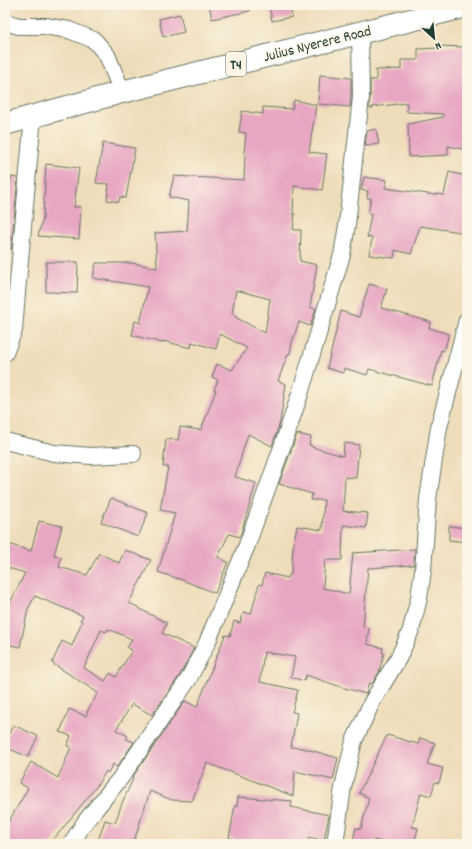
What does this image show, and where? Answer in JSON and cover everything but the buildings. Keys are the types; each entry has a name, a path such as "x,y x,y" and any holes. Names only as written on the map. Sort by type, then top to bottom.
{"highway":[{"name":"Julius Nyerere Road","path":"5,124 122,92 467,6"}],"street":[{"path":"5,22 19,26 45,26 69,30 94,40 107,55 122,92"},
{"path":"71,844 85,822 122,776 188,680 207,643 247,545 271,479 300,394 342,255 347,225 361,97 360,33"},
{"path":"5,353 14,330 33,116"},
{"path":"335,844 342,786 354,741 372,702 399,657 411,630 419,598 423,570 428,499 439,427 467,320"},
{"path":"5,441 54,453 91,456 133,454"}]}
